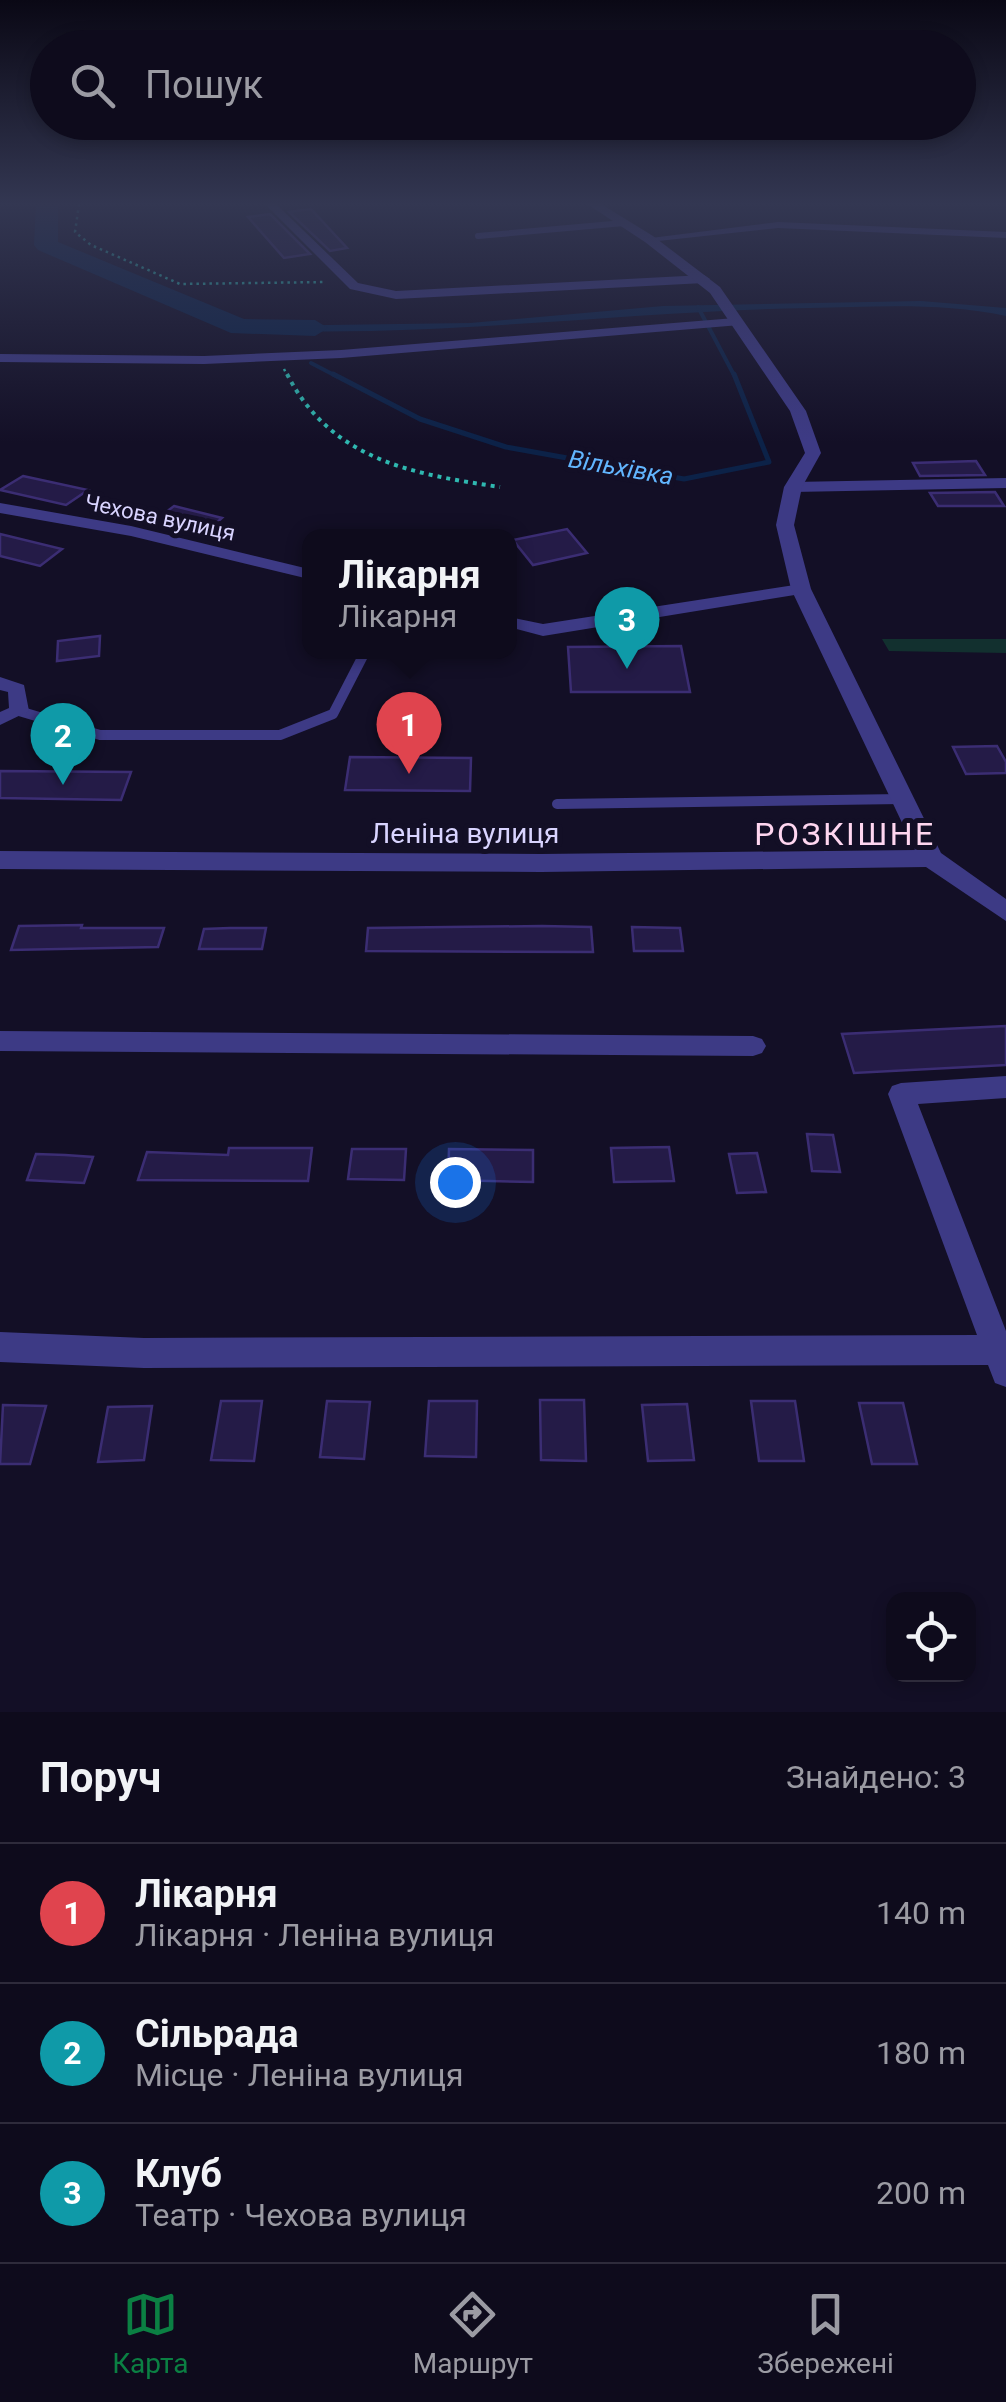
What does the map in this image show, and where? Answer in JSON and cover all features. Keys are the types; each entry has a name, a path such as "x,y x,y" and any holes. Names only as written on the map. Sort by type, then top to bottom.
{"street":[{"path":"357,284 396,295 710,284 798,410 812,453 794,487 785,525 802,589 931,858 1006,912"},
{"path":"0,358 204,360 280,356 733,318"},
{"path":"794,487 1006,482"},
{"name":"Чехова вулиця","path":"0,508 131,531 302,572"},
{"path":"517,624 543,630 802,589"},
{"path":"0,683 16,689 10,715"},
{"name":"Леніна вулиця","path":"0,860 541,864 931,858"},
{"path":"0,1041 752,1046"},
{"path":"0,1347 144,1353 1003,1356 901,1094 1006,1086"}],"lane":[{"path":"10,715 100,735 280,734 333,714 361,659"},
{"path":"558,804 906,799"}],"path":[{"path":"280,356 291,387 311,416 370,457 407,472 500,486"}],"green space":[{"path":"882,639 1006,639 1006,653 889,651"}],"water":[{"path":"921,301 1006,308 1006,316 932,307 858,307 392,330 253,330 257,326 470,323 663,306"}],"building":[{"path":"976,461 985,475 920,476 913,463"},
{"path":"23,476 88,490 66,505 0,490"},
{"path":"995,492 1004,506 938,506 930,493"},
{"path":"174,506 222,518 204,534 153,522"},
{"path":"567,529 587,553 533,565 517,545 517,539"},
{"path":"0,534 62,549 40,566 0,556"},
{"path":"100,636 99,656 57,661 58,641"},
{"path":"681,646 690,692 571,692 568,647"},
{"path":"997,746 1006,762 1006,773 966,774 953,747"},
{"path":"350,757 471,758 470,791 345,790"},
{"path":"0,771 131,772 121,800 0,798"},
{"path":"82,925 81,928 164,928 158,947 11,950 19,926"},
{"path":"591,927 593,952 366,951 368,928"},
{"path":"632,927 680,928 683,951 634,951"},
{"path":"266,928 262,949 199,949 204,929"},
{"path":"1006,1026 1006,1065 854,1073 842,1034"},
{"path":"807,1134 833,1135 840,1172 812,1171"},
{"path":"669,1147 674,1181 614,1182 611,1148"},
{"path":"229,1148 312,1148 308,1181 138,1180 147,1152 228,1155"},
{"path":"352,1149 406,1149 404,1180 348,1179"},
{"path":"449,1149 533,1150 533,1182 448,1180"},
{"path":"757,1153 766,1192 737,1193 729,1154"},
{"path":"36,1154 93,1157 84,1183 27,1180"},
{"path":"540,1400 584,1400 586,1461 541,1460"},
{"path":"221,1401 262,1401 254,1461 211,1460"},
{"path":"327,1401 370,1402 364,1459 320,1457"},
{"path":"429,1401 477,1401 476,1457 425,1456"},
{"path":"751,1401 795,1401 804,1461 759,1461"},
{"path":"859,1403 903,1403 917,1464 872,1464"},
{"path":"687,1404 694,1460 648,1461 642,1405"},
{"path":"3,1405 46,1406 30,1464 0,1464"},
{"path":"152,1406 144,1460 98,1462 108,1407"}],"waterway":[{"name":"Вільхівка","path":"138,284 240,327 315,328"},
{"name":"Вільхівка","path":"698,307 735,377"},
{"name":"Вільхівка","path":"311,363 338,377"},
{"name":"Вільхівка","path":"333,374 420,419 506,447 684,479 769,462 734,374"}],"place":[{"name":"Клуб","path":"627,669"},
{"name":"Лікарня","path":"409,774"},
{"name":"Сільрада","path":"63,785"}],"district":[{"name":"РОЗКІШНЕ","path":"845,834"}]}
